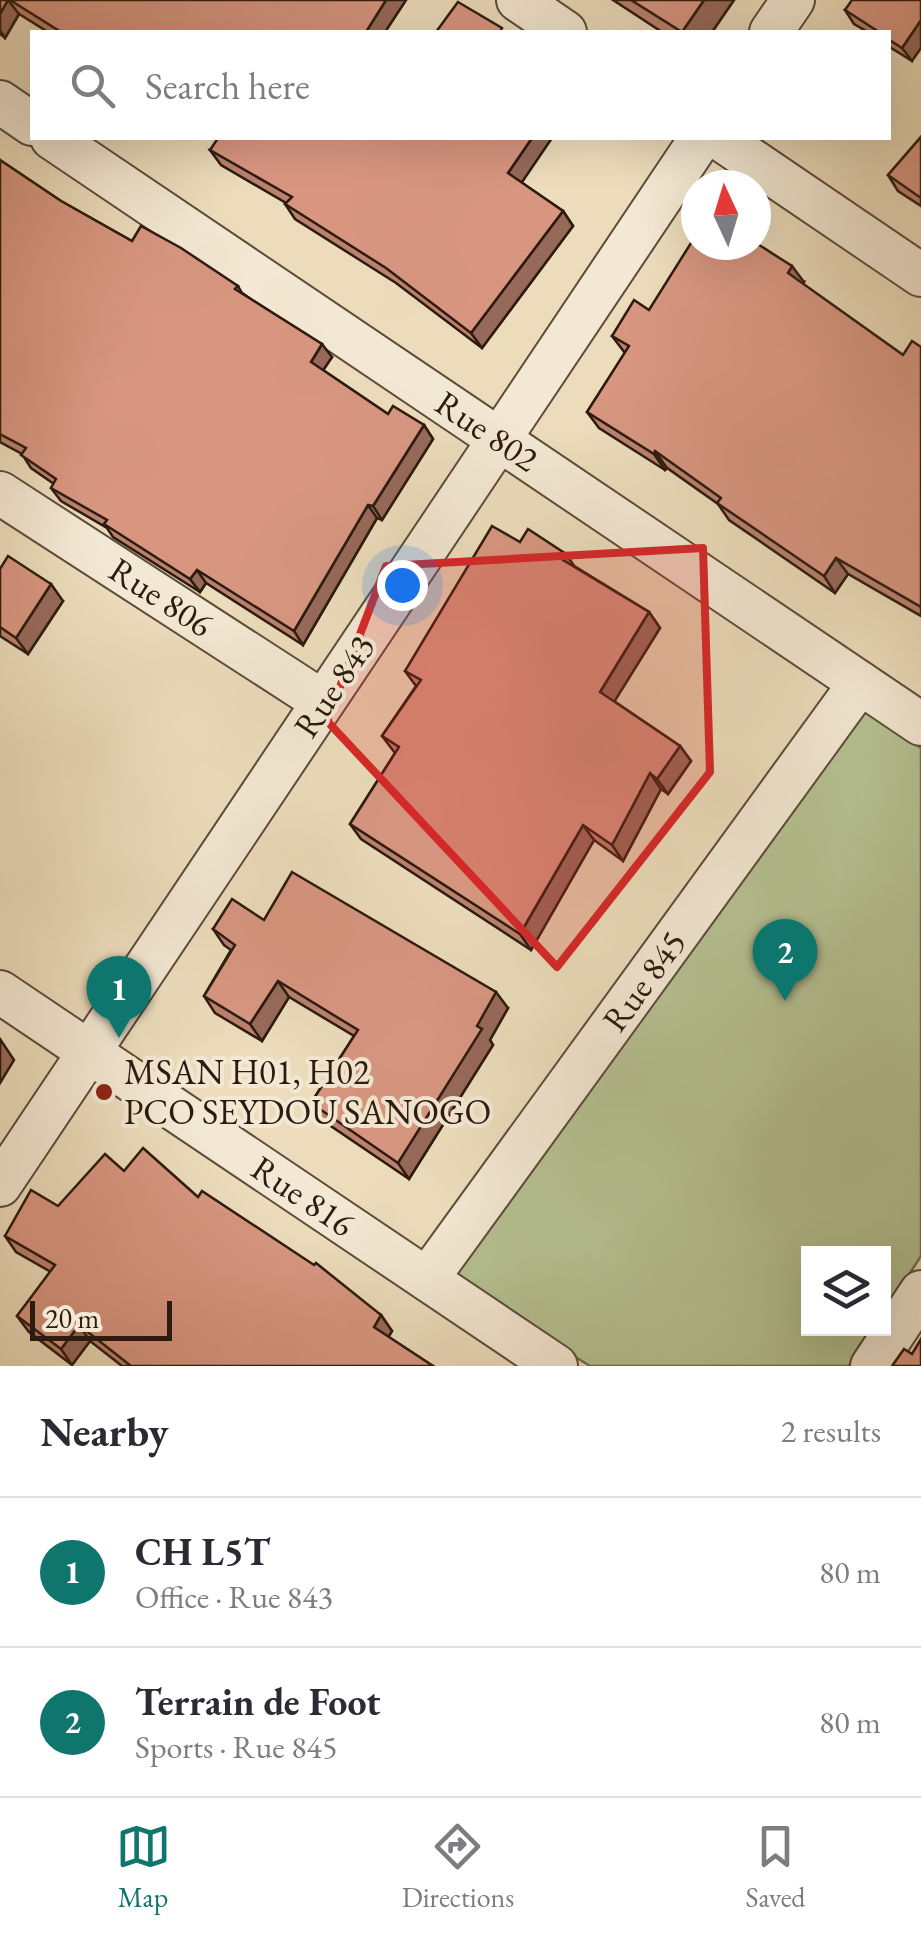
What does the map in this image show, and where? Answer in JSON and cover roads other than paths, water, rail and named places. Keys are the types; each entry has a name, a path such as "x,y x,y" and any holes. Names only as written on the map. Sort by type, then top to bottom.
{"street":[{"path":"518,0 563,30"},
{"path":"772,30 793,0"},
{"path":"0,102 30,123"},
{"name":"Rue 802","path":"55,140 921,724"},
{"name":"Rue 843","path":"0,1185 700,140"},
{"path":"722,140 921,275"},
{"name":"Rue 806","path":"0,492 323,702"},
{"name":"Rue 845","path":"427,1280 860,683"},
{"name":"Rue 816","path":"0,992 556,1366"},
{"path":"872,1366 921,1292"}],"place":[{"name":"Terrain de Foot","path":"785,1001"},
{"name":"CH L5T","path":"119,1038"},
{"name":"MSAN H01, H02 PCO SEYDOU SANOGO","path":"104,1092"}]}
